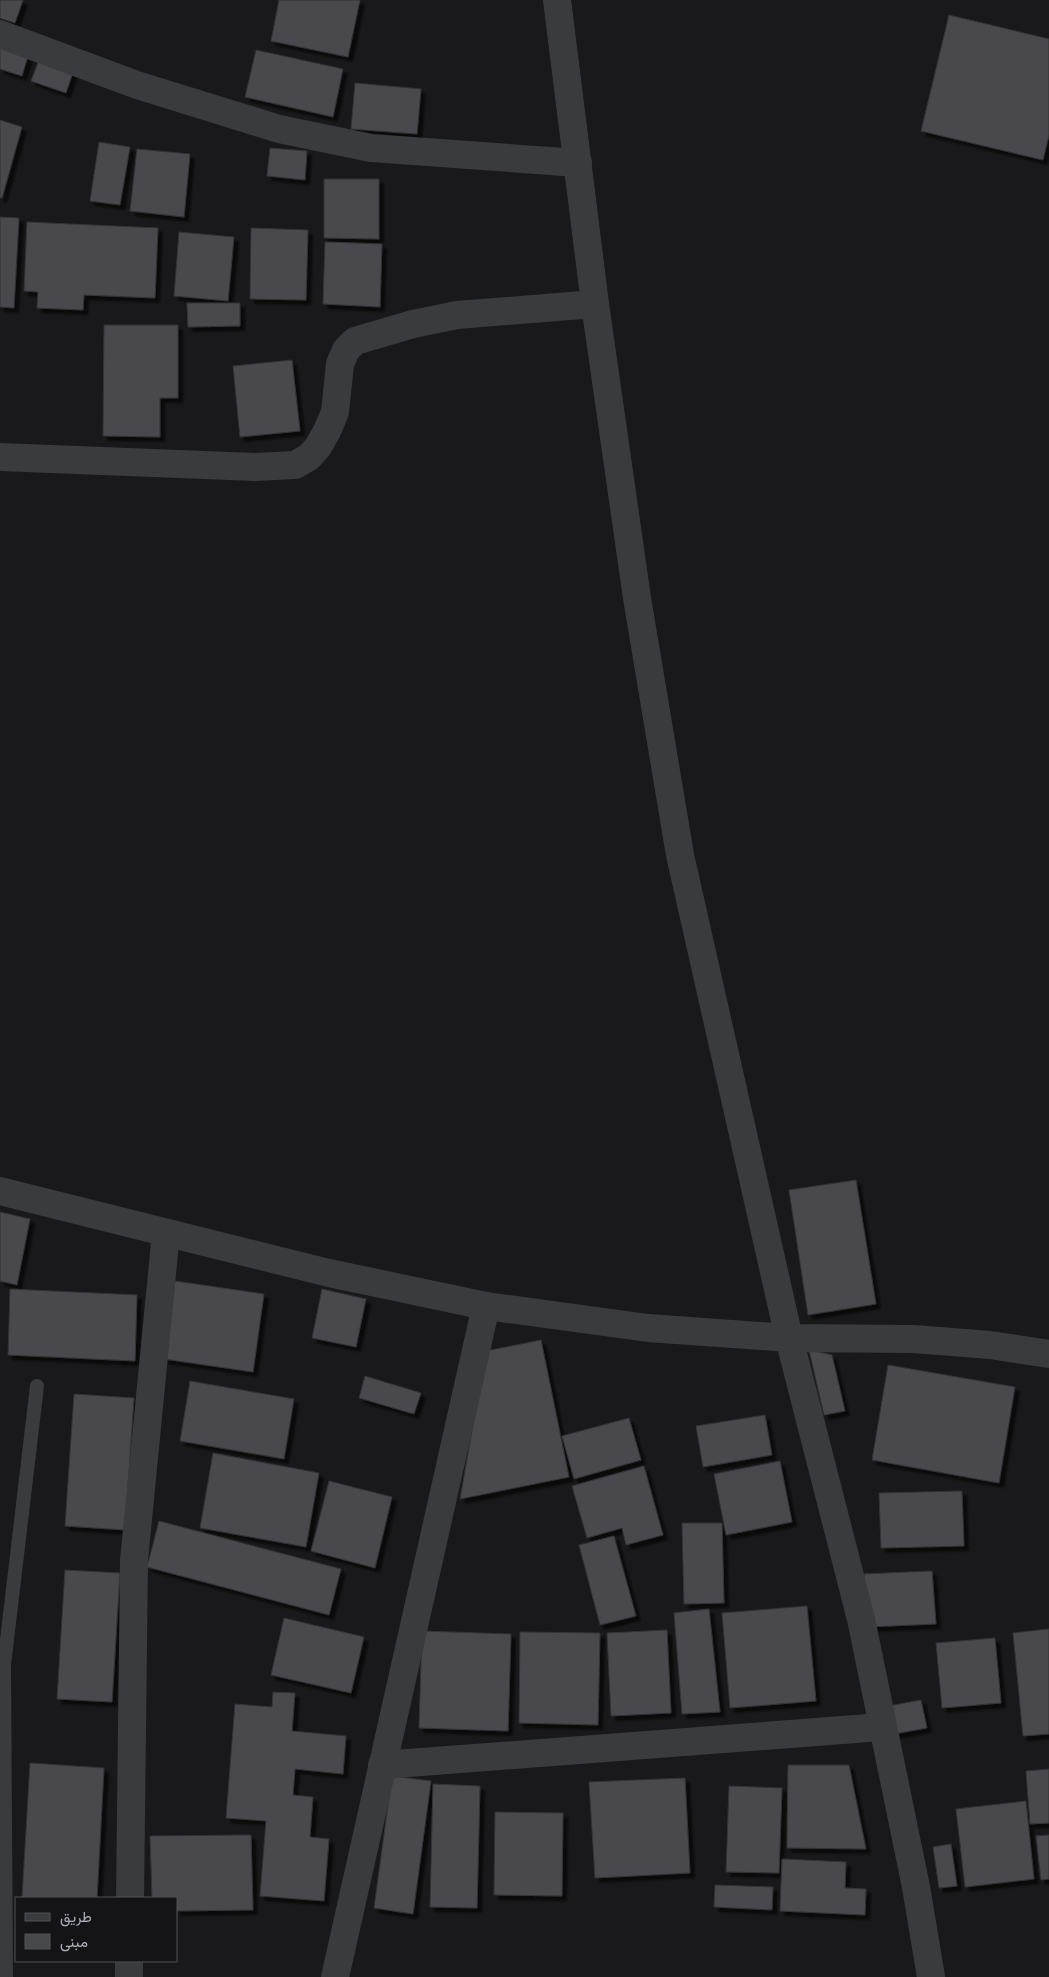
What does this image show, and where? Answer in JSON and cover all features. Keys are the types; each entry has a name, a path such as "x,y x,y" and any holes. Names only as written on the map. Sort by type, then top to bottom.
{"street":[{"path":"556,0 578,163 594,304 637,598 680,855 789,1338 860,1618 916,1887 931,1977"},
{"path":"0,34 137,86 279,130 371,148 578,163"},
{"path":"0,457 255,467 294,464 309,457 318,447 327,431 335,412 340,364 346,350 355,341 413,324 457,314 594,304"},
{"path":"0,1191 329,1273 486,1306 648,1328 789,1338 914,1340 990,1345 1049,1354"},
{"path":"130,1897 134,1560 166,1233"},
{"path":"335,1977 486,1306"},
{"path":"382,1765 882,1727"},
{"path":"129,1962 129,1977"}],"lane":[{"path":"6,1977 4,1665 37,1386"}],"building":[{"path":"0,0 23,0 15,23 0,18"},
{"path":"279,0 360,0 348,57 271,41"},
{"path":"949,15 1049,39 1049,135 1043,160 921,131"},
{"path":"0,47 28,56 22,76 0,69"},
{"path":"256,50 343,69 333,117 245,97"},
{"path":"39,60 73,72 66,93 31,81"},
{"path":"355,83 421,89 417,134 351,129"},
{"path":"0,120 22,127 2,198 0,198"},
{"path":"99,142 130,147 120,205 90,201"},
{"path":"270,148 307,151 305,180 267,176"},
{"path":"137,149 190,154 184,217 130,211"},
{"path":"324,179 379,179 379,239 324,238"},
{"path":"0,217 19,218 14,308 0,307"},
{"path":"27,222 158,228 155,298 84,295 83,310 37,308 38,292 24,291"},
{"path":"251,228 308,230 306,300 250,299"},
{"path":"179,232 234,237 228,301 174,296"},
{"path":"325,242 382,244 380,307 323,304"},
{"path":"187,303 240,303 240,326 188,327"},
{"path":"104,325 178,325 178,398 160,398 160,437 103,436"},
{"path":"292,360 300,431 240,437 233,366"},
{"path":"856,1180 876,1304 808,1315 789,1190"},
{"path":"0,1212 30,1219 17,1285 0,1281"},
{"path":"175,1281 264,1294 253,1372 164,1359"},
{"path":"10,1289 137,1295 135,1361 8,1355"},
{"path":"322,1289 366,1299 356,1347 312,1338"},
{"path":"541,1340 569,1477 460,1499 486,1351"},
{"path":"809,1350 832,1355 845,1411 824,1415"},
{"path":"888,1365 1015,1387 999,1483 872,1460"},
{"path":"365,1376 421,1393 414,1414 359,1398"},
{"path":"190,1381 294,1399 284,1459 180,1441"},
{"path":"74,1394 134,1398 125,1530 65,1526"},
{"path":"765,1415 772,1455 703,1467 696,1426"},
{"path":"629,1418 641,1460 574,1479 562,1436"},
{"path":"213,1453 319,1473 306,1547 200,1528"},
{"path":"780,1461 792,1522 726,1535 714,1474"},
{"path":"644,1466 663,1535 626,1545 622,1528 587,1538 572,1486"},
{"path":"329,1481 392,1497 375,1568 311,1551"},
{"path":"962,1491 964,1546 881,1548 879,1493"},
{"path":"159,1521 341,1569 329,1615 147,1567"},
{"path":"682,1523 722,1523 724,1603 684,1604"},
{"path":"614,1536 636,1616 600,1625 579,1545"},
{"path":"65,1570 120,1573 112,1702 57,1699"},
{"path":"932,1571 936,1624 867,1627 864,1574"},
{"path":"807,1606 816,1701 730,1708 722,1613"},
{"path":"709,1609 720,1712 682,1714 674,1613"},
{"path":"284,1618 364,1637 351,1693 271,1675"},
{"path":"1049,1629 1049,1734 1023,1736 1013,1633"},
{"path":"667,1630 671,1713 611,1716 607,1633"},
{"path":"422,1631 511,1634 508,1731 419,1728"},
{"path":"520,1632 600,1633 598,1725 519,1723"},
{"path":"995,1638 1001,1703 942,1708 936,1643"},
{"path":"273,1692 295,1693 292,1731 346,1736 343,1774 295,1769 293,1795 313,1797 310,1837 329,1839 324,1901 260,1896 266,1821 226,1818 235,1704 272,1707"},
{"path":"921,1700 927,1728 894,1734 888,1706"},
{"path":"30,1763 104,1768 97,1897 22,1897"},
{"path":"788,1765 849,1765 866,1849 787,1848"},
{"path":"1049,1769 1049,1823 1030,1824 1026,1771"},
{"path":"392,1776 431,1781 413,1914 374,1908"},
{"path":"685,1778 690,1873 595,1878 589,1782"},
{"path":"433,1784 480,1786 477,1908 430,1907"},
{"path":"729,1786 782,1788 779,1873 726,1872"},
{"path":"1026,1801 1034,1879 965,1887 956,1809"},
{"path":"495,1812 563,1813 562,1896 494,1895"},
{"path":"251,1835 253,1910 178,1911 178,1897 152,1897 150,1836"},
{"path":"1049,1835 1049,1879 1041,1880 1036,1836"},
{"path":"951,1844 957,1886 939,1888 933,1847"},
{"path":"782,1859 846,1862 845,1888 866,1889 865,1915 780,1911"},
{"path":"715,1885 773,1887 772,1910 714,1907"}]}
